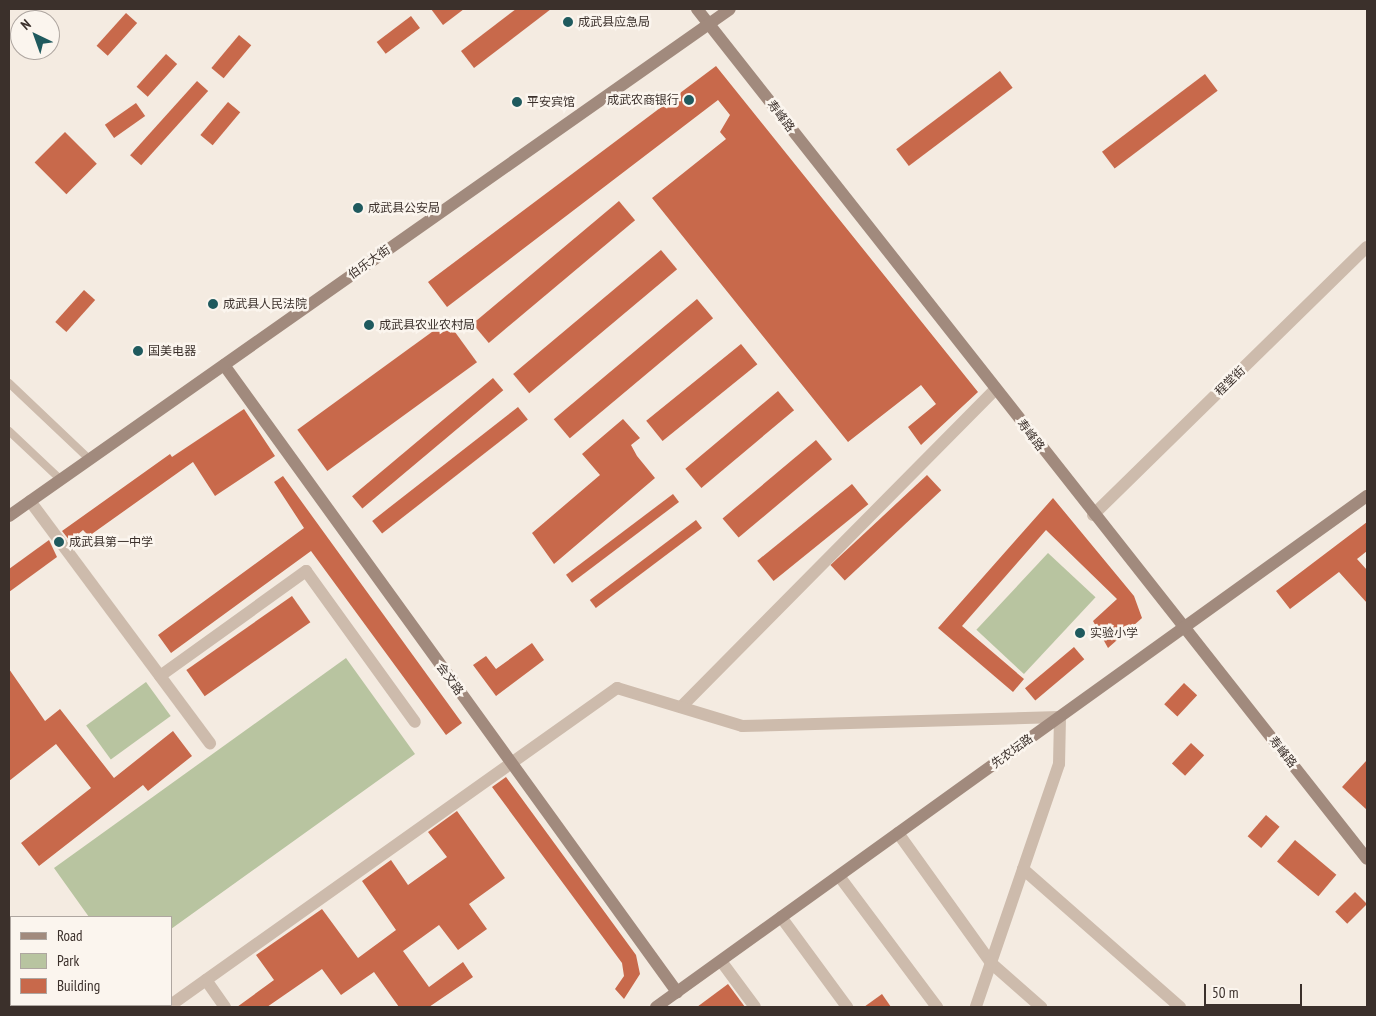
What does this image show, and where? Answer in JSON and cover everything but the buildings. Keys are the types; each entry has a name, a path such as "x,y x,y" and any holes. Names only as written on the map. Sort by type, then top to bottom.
{"street":[{"name":"寿峰路","path":"697,9 1182,629 1367,859"},
{"name":"伯乐大街","path":"9,516 730,9"},
{"name":"程堂街","path":"1093,515 1367,247"},
{"name":"会文路","path":"224,365 677,992"},
{"path":"681,707 995,390"},
{"name":"先农坛路","path":"656,1007 1367,496"},
{"path":"30,501 210,743"},
{"path":"160,676 306,571 415,722"},
{"path":"172,1004 510,762 617,688 742,726 1060,716 1059,764 976,1007"},
{"path":"898,833 991,963 1041,1007"},
{"path":"1022,869 1180,1007"},
{"path":"839,876 937,1007"},
{"path":"782,917 847,1007"},
{"path":"721,961 755,1007"},
{"path":"206,980 226,1007"}],"lane":[{"path":"9,383 89,459"},
{"path":"9,431 60,480"}],"green space":[{"path":"1048,553 1096,597 1024,674 976,630"},
{"path":"346,658 415,754 172,928 172,916 88,916 54,868"},
{"path":"146,682 171,716 111,759 86,725"}],"place":[{"name":"成武县应急局","path":"568,22"},
{"name":"成武农商银行","path":"689,100"},
{"name":"平安宾馆","path":"517,102"},
{"name":"成武县公安局","path":"358,208"},
{"name":"成武县人民法院","path":"213,304"},
{"name":"成武县农业农村局","path":"369,325"},
{"name":"国美电器","path":"138,351"},
{"name":"成武县第一中学","path":"59,542"},
{"name":"实验小学","path":"1080,633"}]}
